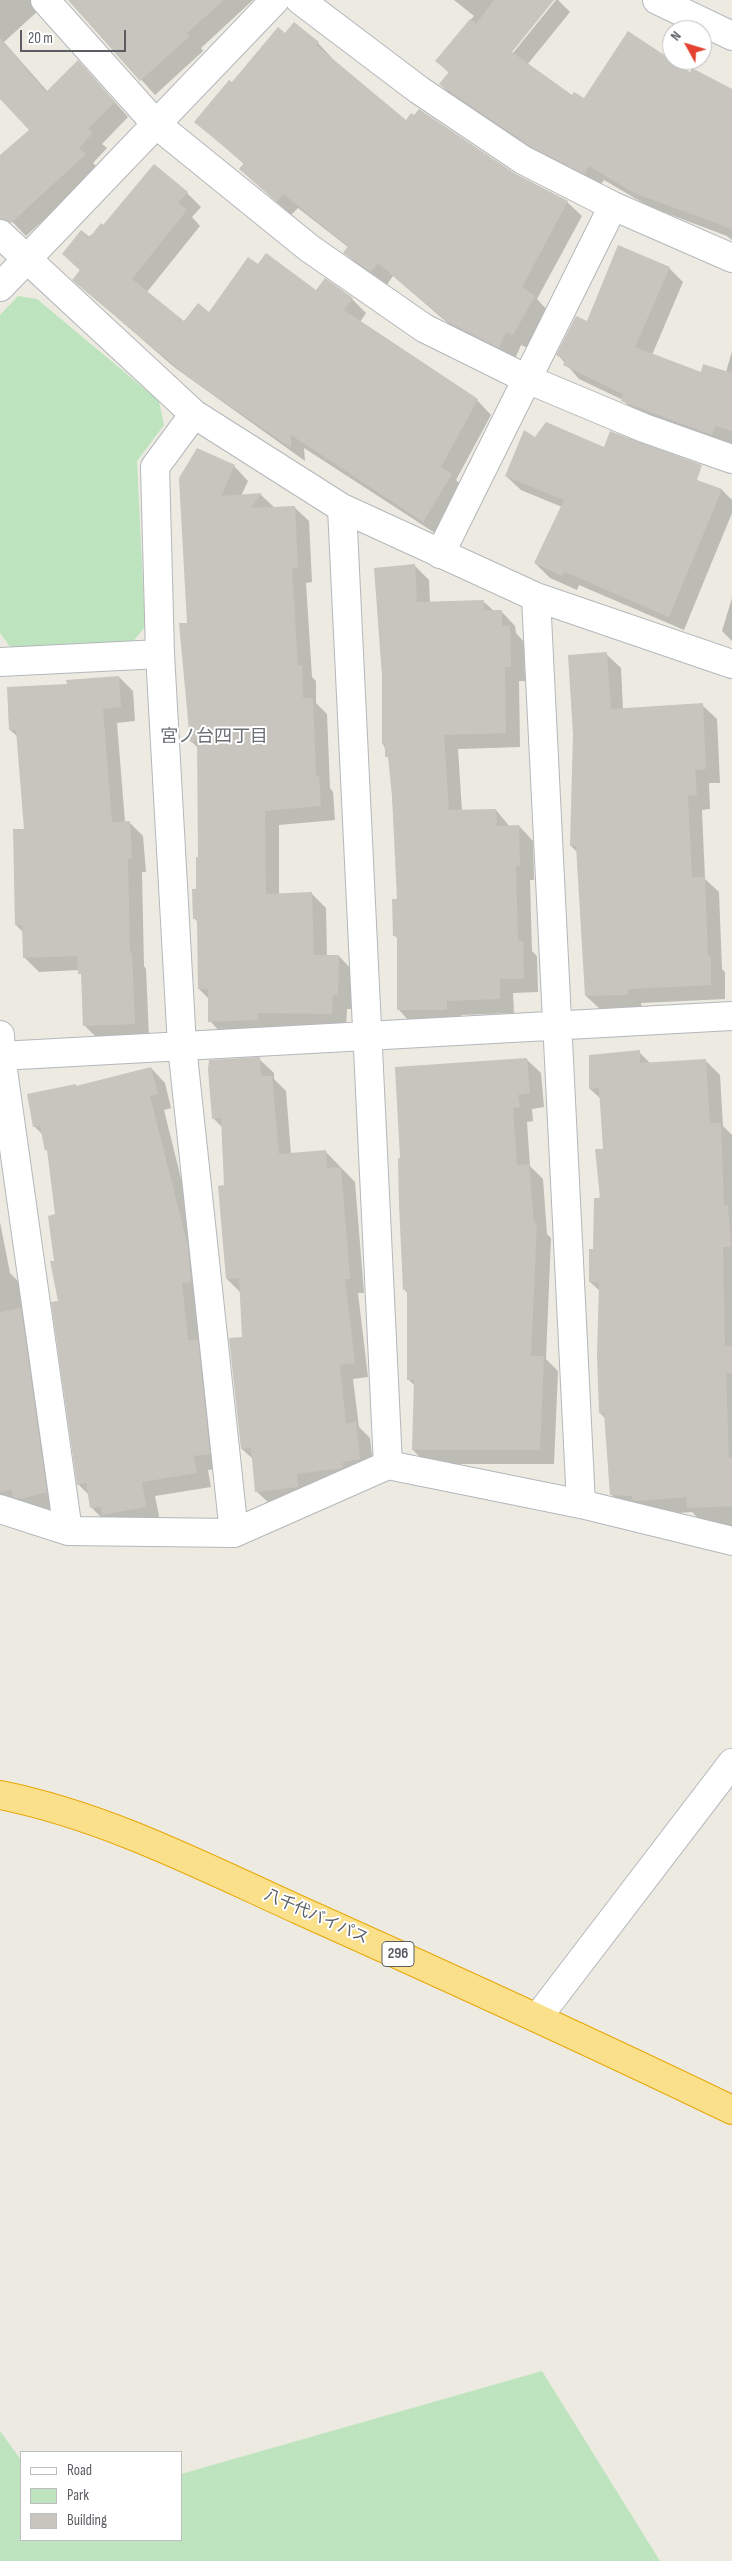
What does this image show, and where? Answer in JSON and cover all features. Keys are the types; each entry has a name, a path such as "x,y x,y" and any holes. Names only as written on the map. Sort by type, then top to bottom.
{"highway":[{"name":"八千代バイパス","path":"0,1795 58,1808 135,1837 538,2017 732,2110"}],"street":[{"path":"45,0 156,124 309,248 424,328 527,378 644,428 732,459"},
{"path":"0,286 275,0"},
{"path":"300,0 419,90 523,160 613,206 732,258"},
{"path":"657,0 732,36"},
{"path":"440,554 613,206"},
{"path":"0,234 194,414 342,508 536,598 732,664"},
{"path":"194,414 155,467 160,654 182,1046 234,1533"},
{"path":"342,508 388,1465"},
{"path":"536,598 581,1504"},
{"path":"0,662 160,654"},
{"path":"68,1531 0,1049 182,1046 732,1016"},
{"path":"0,1509 68,1531 234,1533 388,1465 581,1504 732,1541"},
{"path":"538,2017 732,1763"}],"green space":[{"path":"18,296 37,299 159,401 164,425 137,461 145,627 131,644 11,648 0,633 0,315"},
{"path":"542,2371 660,2561 0,2561 0,2431 20,2459 20,2541 182,2541 182,2474"}],"building":[{"path":"68,0 224,0 187,33 190,36 140,81"},
{"path":"494,0 554,0 512,52 572,95 574,92 584,98 628,31 662,53 662,70 687,70 690,72 691,70 696,70 732,89 732,229 634,193 589,166 584,174 531,147 439,84 449,72 435,61 470,19 476,24"},
{"path":"294,22 319,42 316,45 406,120 411,113 414,115 419,109 514,173 568,201 522,287 535,296 513,335 506,332 499,348 448,322 378,263 371,272 343,253 348,246 283,194 277,202 239,169 244,163 194,122 229,80 232,82 278,27 285,33"},
{"path":"0,38 46,92 78,60 115,102 88,129 93,133 79,148 86,154 11,223 0,219 0,155 29,130 0,99"},
{"path":"154,164 188,192 178,203 187,210 132,279 184,321 198,303 209,312 248,257 258,264 266,253 316,290 325,278 353,298 344,310 478,399 441,467 452,474 423,522 291,435 291,448 187,376 72,280 80,270 62,254 81,230 90,237 101,223 103,225"},
{"path":"618,245 670,267 635,347 701,372 703,364 732,373 732,431 715,426 712,435 621,401 623,394 563,365 565,360 556,355 576,316 587,321"},
{"path":"546,422 604,447 610,431 702,465 697,480 722,489 669,617 565,572 562,576 534,563 564,500 505,476 524,430 535,437"},
{"path":"197,448 235,465 221,496 262,493 251,508 295,506 298,568 292,569 298,665 302,665 303,698 313,698 316,776 319,776 321,806 265,811 266,894 312,892 314,955 339,955 338,995 333,995 332,1014 258,1013 258,1020 208,1022 208,989 198,989 197,919 193,919 192,889 196,889 196,857 198,857 197,741 190,742 179,623 187,623 179,478"},
{"path":"415,564 417,602 484,600 484,610 502,610 502,626 510,626 511,667 505,667 506,733 444,735 449,810 496,809 497,826 519,825 520,866 516,866 518,941 523,941 524,979 500,979 500,999 447,1001 447,1010 397,1010 397,936 393,936 392,899 397,899 392,796 388,757 385,757 385,744 382,744 382,676 374,568"},
{"path":"607,652 611,709 703,703 706,769 695,770 697,795 688,796 692,877 705,877 708,956 711,956 711,985 628,989 628,995 585,996 576,846 570,846 573,734 568,655"},
{"path":"119,676 121,707 103,709 112,822 130,821 132,858 128,859 130,953 132,953 135,1024 83,1026 81,974 78,974 77,956 23,958 22,925 15,925 13,829 24,829 16,730 9,730 7,687 67,684 66,680"},
{"path":"640,1050 640,1063 706,1059 710,1123 721,1123 724,1205 728,1205 731,1247 723,1247 725,1346 732,1346 732,1373 726,1373 729,1458 732,1458 732,1506 687,1508 686,1497 636,1501 632,1500 632,1496 610,1495 604,1413 599,1413 597,1356 599,1283 589,1282 589,1249 593,1249 594,1198 600,1198 595,1149 603,1149 599,1088 589,1089 589,1055"},
{"path":"260,1057 261,1076 272,1076 279,1154 326,1150 327,1168 341,1167 350,1279 345,1279 355,1363 340,1365 346,1424 356,1422 360,1459 343,1462 343,1468 297,1474 298,1487 255,1492 251,1448 241,1449 229,1338 242,1337 239,1278 226,1279 218,1186 224,1185 221,1118 212,1119 208,1069 209,1060"},
{"path":"527,1058 530,1093 518,1095 520,1107 513,1108 517,1165 529,1164 534,1223 537,1223 531,1356 544,1356 540,1450 412,1450 414,1380 407,1380 407,1289 403,1290 399,1204 398,1158 400,1158 395,1067"},
{"path":"151,1067 158,1094 150,1096 188,1247 191,1282 182,1283 188,1340 198,1340 210,1454 194,1456 197,1473 142,1482 146,1507 102,1515 101,1507 90,1508 86,1483 77,1485 51,1302 58,1301 50,1261 54,1261 48,1216 55,1214 47,1150 45,1151 40,1126 33,1127 27,1094 76,1084 76,1086"},
{"path":"21,1308 47,1492 20,1499 13,1497 11,1489 0,1492 0,1312"}],"district":[{"name":"宮ノ台四丁目","path":"214,737"}]}
